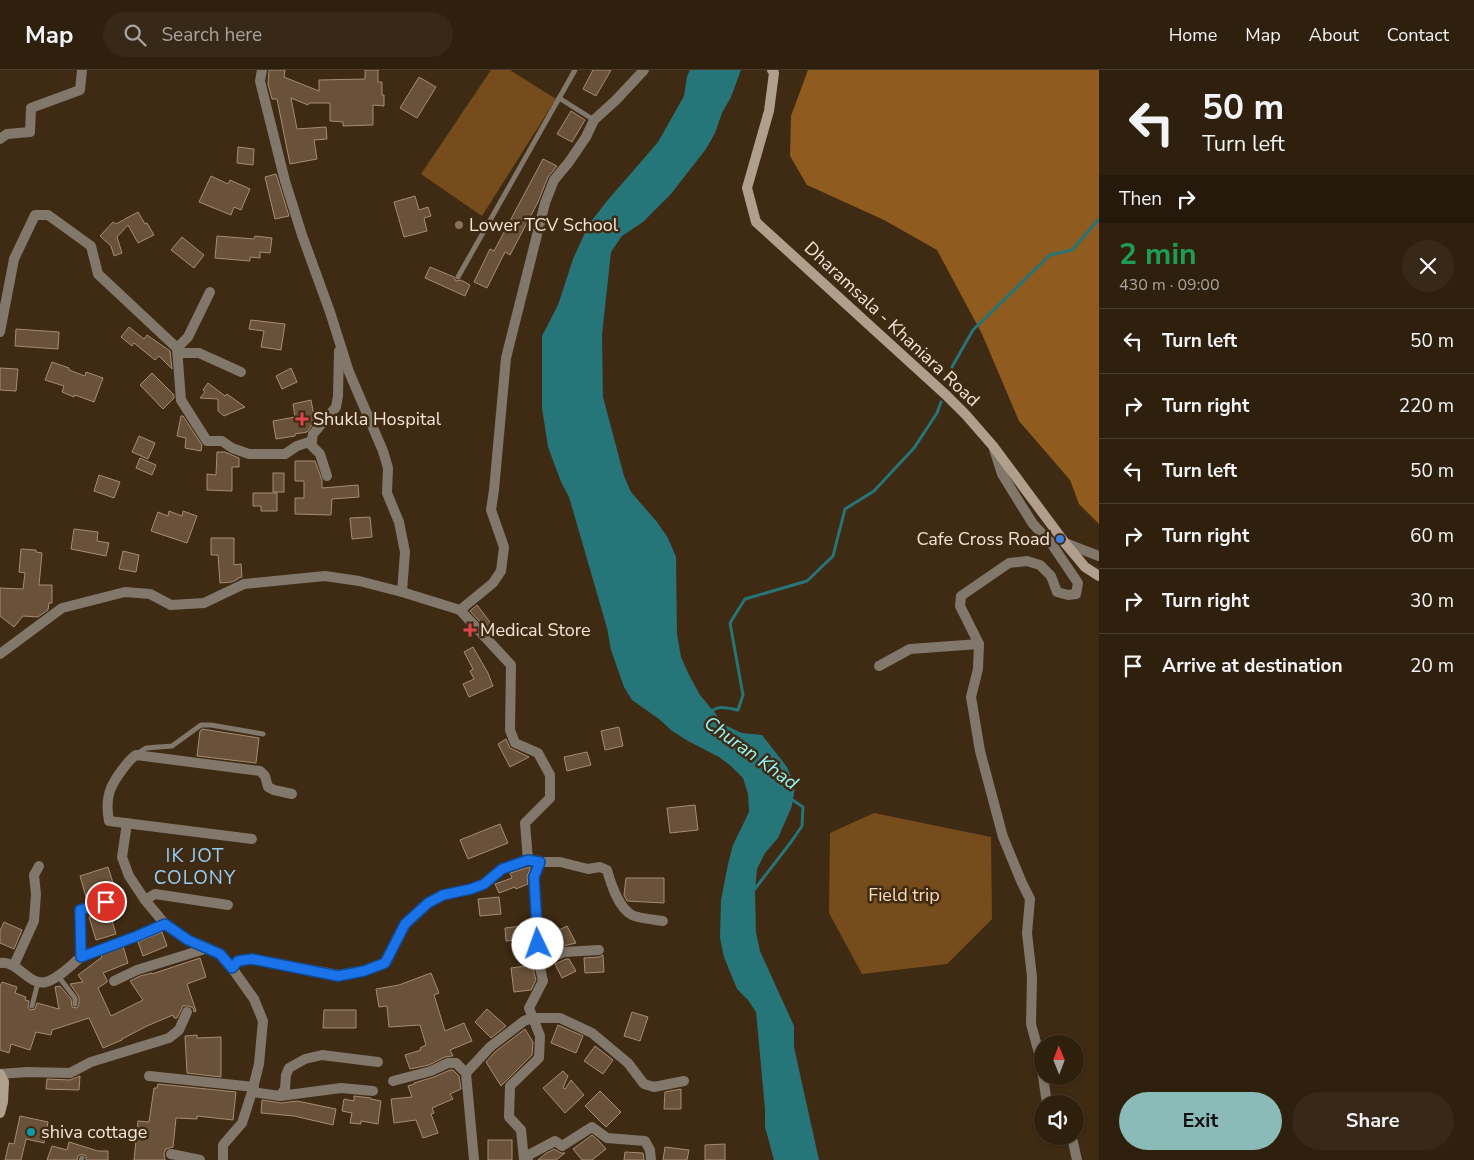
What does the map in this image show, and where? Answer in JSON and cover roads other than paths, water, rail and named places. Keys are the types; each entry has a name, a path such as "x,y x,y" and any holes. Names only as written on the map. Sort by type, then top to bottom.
{"street":[{"path":"0,139 7,134 30,132 31,108 80,90 82,70"},
{"path":"262,70 260,81 285,182 349,372 388,468 387,493 400,522 404,552 402,592"},
{"path":"460,610 493,583 501,571 504,547 490,510 494,490 506,358 545,203 554,180 586,137 594,120 644,70"},
{"name":"Dharamsala - Khaniara Road","path":"772,70 774,73 769,111 747,188 756,222 966,415 993,446 1065,543 1085,567 1099,576"},
{"path":"0,332 14,259 35,215 48,215 90,246 98,274 178,351 199,353 241,372"},
{"path":"210,292 188,337 178,351 181,400 207,441 222,441 232,448 249,454 285,454 297,446 312,440"},
{"path":"327,476 320,454 311,445 313,434 336,407 339,377 338,338"},
{"path":"993,446 1002,474 1013,492 1033,524 1051,544 1078,583 1076,594 1068,595 1057,592 1051,576 1040,565 1027,561 1009,563 961,596 960,606 979,644 978,669 972,697 980,751 1003,837 1030,899 1027,933 1032,977 1031,1024 1034,1035"},
{"path":"1065,543 1099,556"},
{"path":"0,654 62,608 125,592 150,594 171,605 204,603 244,584 325,576 359,581 460,610 511,665 510,730 514,743 538,754 550,775 550,798 525,823 528,860"},
{"path":"879,666 910,650 979,644"},
{"path":"252,839 109,821 107,810 111,788 130,760 136,755 260,771 265,776 268,787 292,794"},
{"path":"127,824 122,857 130,876 145,900 165,924 188,940 220,954 254,1000 263,1020 259,1064 253,1089 242,1123 223,1145 223,1160"},
{"path":"232,968 238,961 252,959 338,976 364,971 385,963 405,924 428,903 443,895 484,884 502,869 528,860 560,862 588,869 600,867 607,870 611,885 620,903 632,915 663,921"},
{"path":"540,862 534,877 539,962 543,982 529,1008 540,1036 539,1058 510,1086 509,1117 521,1130 526,1159 556,1141 562,1146 592,1127 607,1138 645,1141 650,1150 651,1160"},
{"path":"14,966 34,921 36,894 34,875 39,866"},
{"path":"145,900 155,894 228,905"},
{"path":"0,963 4,962 14,966 38,981 44,982 57,976 81,957 80,910"},
{"path":"114,981 136,970 208,948"},
{"path":"539,962 564,952 599,950"},
{"path":"0,1113 3,1102 4,1082 0,1074 27,1072 70,1073 91,1062 169,1038 179,1030 187,1012"},
{"path":"466,1074 490,1047 524,1021 532,1018 560,1018 592,1033 628,1063 644,1084 654,1086 684,1081"},
{"path":"280,1096 285,1089 286,1075 289,1068 305,1059 322,1055 378,1062"},
{"path":"393,1081 431,1071 448,1062 456,1063 466,1074 474,1160"},
{"path":"149,1076 253,1089 280,1096 341,1088 373,1091"},
{"path":"1074,1145 1077,1160"},
{"path":"171,1154 200,1160"}],"lane":[{"path":"458,277 575,70"},
{"path":"559,98 594,120"},
{"path":"136,755 146,748 172,746 201,725 264,734"},
{"path":"80,910 106,902"},
{"path":"81,957 165,924"},
{"path":"57,976 75,998 75,1004"},
{"path":"32,1006 38,981"}],"water":[{"path":"690,70 741,70 731,97 706,149 671,194 643,222 622,236 611,252 602,335 603,397 624,476 631,492 657,522 668,538 676,557 677,634 681,657 689,675 700,695 725,725 742,733 762,735 787,767 795,786 792,806 778,838 765,853 757,869 755,892 756,932 760,951 794,1026 794,1047 819,1160 774,1160 765,1127 756,1012 737,989 724,957 720,938 721,900 728,864 733,845 749,812 748,794 743,778 719,757 672,731 659,719 632,700 624,687 611,650 607,628 569,497 561,482 548,447 542,408 542,336 558,305 573,259 589,224 658,142 684,96 687,76"}],"waterway":[{"path":"949,375 973,330 1050,255 1072,250 1099,219"},
{"path":"710,713 716,708 738,710 743,695 730,623 745,599 807,581 833,556 845,509 874,491 914,448 937,413 941,402"},
{"name":"Churan Khad","path":"754,890 802,826 803,807 791,799"}],"place":[{"name":"Lower TCV School","path":"459,225"},
{"name":"Shukla Hospital","path":"302,419"},
{"name":"Cafe Cross Road","path":"1060,539"},
{"name":"Medical Store","path":"470,630"},
{"name":"shiva cottage","path":"31,1132"}],"district":[{"name":"IK JOT COLONY","path":"195,867"}],"park label":[{"name":"Field trip","path":"904,895"}]}
